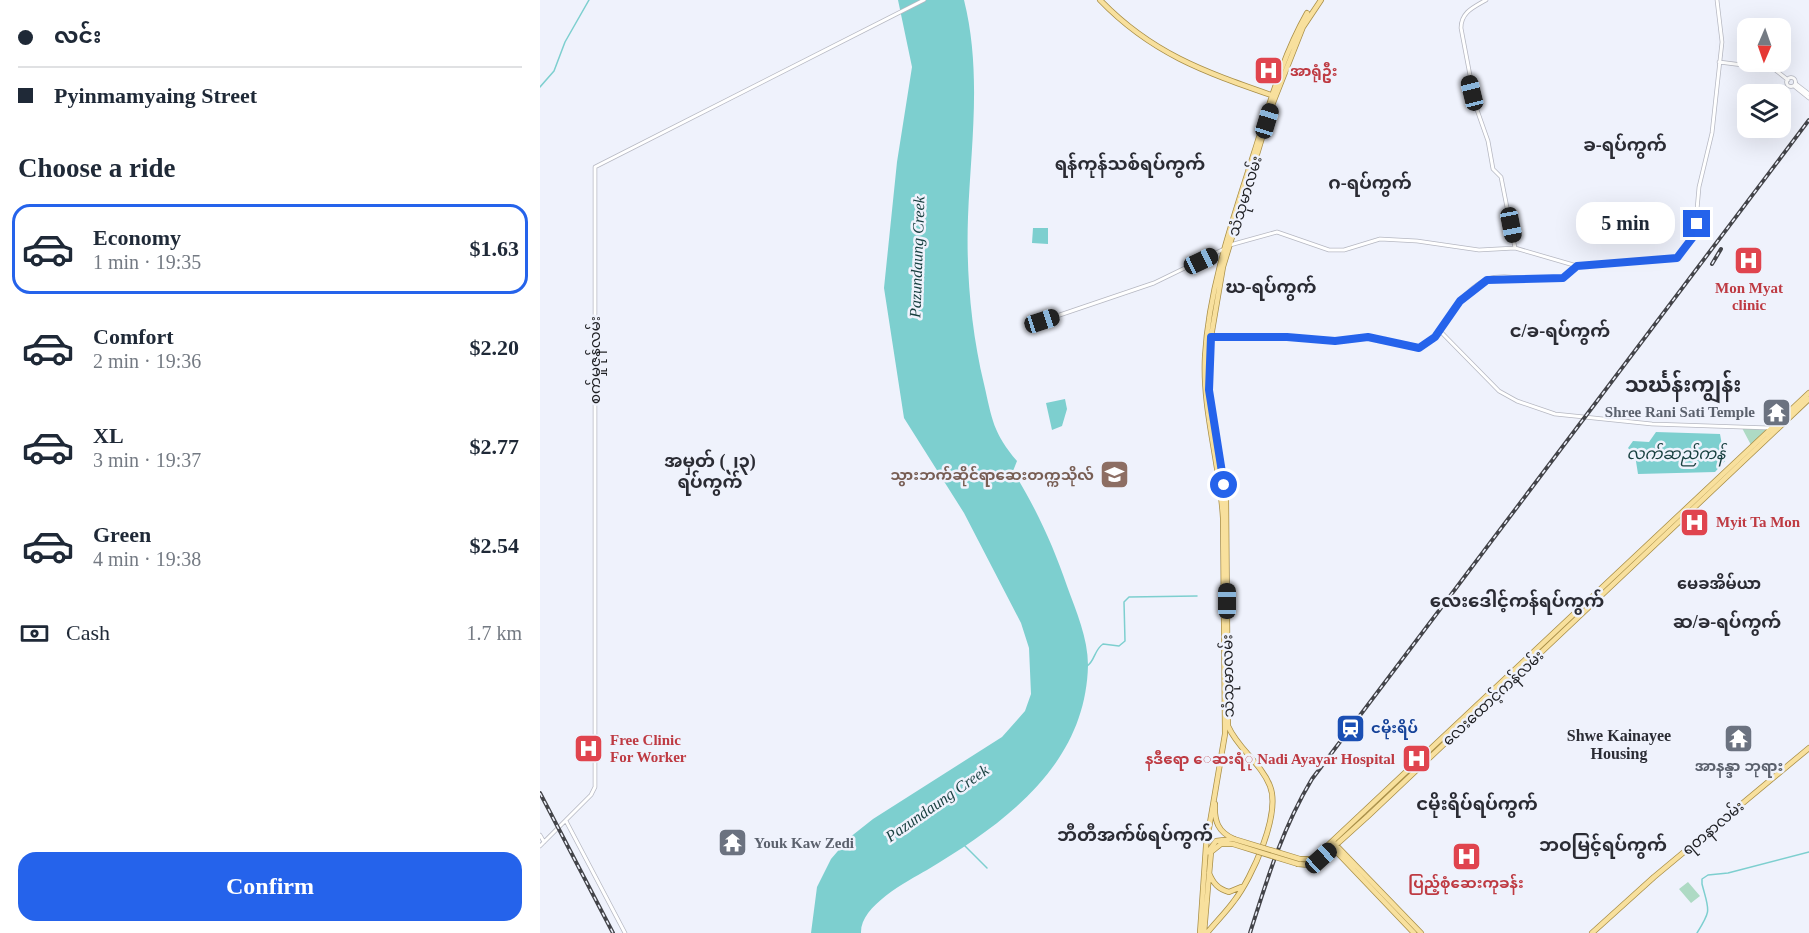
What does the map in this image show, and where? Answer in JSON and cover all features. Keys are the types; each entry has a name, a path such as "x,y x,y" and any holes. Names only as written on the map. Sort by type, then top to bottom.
{"main road":[{"path":"1100,0 1139,35 1186,65 1274,96"},
{"name":"သံသုမာလမ်း","path":"1217,780 1227,726 1223,518 1205,391 1209,337 1224,249 1274,96 1300,26 1319,0"},
{"name":"သံသုမာလမ်း","path":"1209,337 1230,245 1274,96"},
{"name":"လေးထောင့်ကန်လမ်း","path":"1774,430 1809,393"},
{"name":"လေးထောင့်ကန်လမ်း","path":"1234,841 1299,862 1313,863 1809,399"},
{"name":"သံသုမာလမ်း","path":"1204,933 1234,901 1244,884 1264,840 1273,794 1264,775 1238,745 1227,726"},
{"name":"ရတနာလမ်း","path":"1592,933 1654,877 1809,748"},
{"path":"1204,933 1204,877 1209,822 1217,780"},
{"path":"1217,780 1214,815 1217,825 1234,841"},
{"path":"1204,877 1208,849 1212,844 1223,839 1234,841"},
{"path":"1204,933 1209,870 1214,848 1234,841"},
{"path":"1332,845 1414,933"},
{"path":"1332,845 1421,933"},
{"path":"1209,870 1216,886 1222,890 1235,891 1244,884"}],"street":[{"name":"စက်မှုဇုန်လမ်း","path":"540,846 566,821 595,787 595,167 873,28 924,0"},
{"path":"1486,0 1466,12 1461,21 1461,28 1471,88 1488,141 1493,170 1502,177 1515,248"},
{"path":"1042,321 1154,283 1230,245 1257,235 1277,232 1329,250 1344,250 1380,239 1417,241 1479,250 1515,248 1577,266 1677,258 1695,232 1699,187 1715,110 1722,42 1717,0"},
{"path":"1719,62 1773,69 1788,80 1788,85 1795,85"},
{"path":"1788,80 1793,78 1795,85 1809,96"},
{"path":"1209,337 1287,337 1335,341 1368,337 1419,348 1440,331 1460,301 1487,280 1563,278 1577,266"},
{"path":"1440,331 1499,391 1517,401 1555,414 1652,424 1774,430"},
{"path":"566,821 625,933"},
{"path":"540,835 544,842"}],"green space":[{"path":"1742,428 1767,429 1751,445"},
{"path":"1688,882 1700,896 1691,903 1679,889"}],"water":[{"name":"Pazundaung Creek","path":"898,0 964,0 973,54 974,108 968,259 970,301 979,364 994,425 1017,461 1013,471 1050,541 1078,615 1086,645 1088,665 1084,701 1073,733 1057,761 1012,811 956,852 908,881 876,904 868,913 861,933 811,933 817,887 831,859 849,838 873,819 1002,737 1025,711 1031,694 1029,648 1021,623 964,513 904,418 884,288 897,162 912,67"},
{"path":"1033,228 1048,228 1048,244 1032,243"},
{"path":"1065,399 1067,409 1062,426 1052,430 1046,403"},
{"name":"လက်ဆည်ကန်","path":"1656,432 1720,434 1725,461 1715,472 1638,474 1635,455 1628,448 1633,441 1649,442"}],"waterway":[{"path":"540,87 554,71 565,42 589,0"},
{"path":"1087,666 1103,644 1119,646 1125,641 1124,602 1129,597 1197,596"},
{"path":"964,845 987,868"},
{"path":"1697,933 1708,910 1702,879 1708,875 1728,873 1809,852"}],"railway":[{"path":"1250,933 1284,835 1312,779 1809,120"},
{"path":"1712,264 1721,249"},
{"path":"540,793 613,933"}],"place":[{"name":"အာရုံဦး","path":"1269,71"},
{"name":"Mon Myat clinic","path":"1749,261"},
{"name":"Shree Rani Sati Temple","path":"1776,412"},
{"name":"သွားဘက်‌ဆိုင်ရာဆေးတက္ကသိုလ်","path":"1115,475"},
{"name":"Myit Ta Mon","path":"1695,522"},
{"name":"ငမိုးရိပ်","path":"1350,728"},
{"name":"အာနန္ဒာ ဘုရား","path":"1739,739"},
{"name":"Free Clinic For Worker","path":"589,749"},
{"name":"နဒီဧရာ ေဆးရံု Nadi Ayayar Hospital","path":"1416,759"},
{"name":"Youk Kaw Zedi","path":"733,843"},
{"name":"ပြည့်စုံဆေးကုခန်း","path":"1466,856"}],"district":[{"name":"ခ-ရပ်ကွက်","path":"1625,145"},
{"name":"ရန်ကုန်သစ်ရပ်ကွက်","path":"1130,164"},
{"name":"ဂ-ရပ်ကွက်","path":"1370,183"},
{"name":"ဃ-ရပ်ကွက်","path":"1271,287"},
{"name":"င/ခ-ရပ်ကွက်","path":"1560,331"},
{"name":"သင်္ဃန်းကျွန်း","path":"1683,385"},
{"name":"အမှတ် (၂၃) ရပ်ကွက်","path":"710,471"},
{"name":"မေခအိမ်ယာ","path":"1719,583"},
{"name":"လေးဒေါင့်ကန်ရပ်ကွက်","path":"1517,601"},
{"name":"ဆ/ခ-ရပ်ကွက်","path":"1727,622"},
{"name":"Shwe Kainayee Housing","path":"1619,744"},
{"name":"ငမိုးရိပ်ရပ်ကွက်","path":"1477,804"},
{"name":"ဘီတီအက်ဖ်ရပ်ကွက်","path":"1135,835"},
{"name":"ဘဝမြင့်ရပ်ကွက်","path":"1603,845"}],"route":[{"path":"1224,485 1209,390 1208,361 1211,337 1287,337 1311,341 1368,337 1419,348 1435,337 1460,301 1476,286 1487,280 1494,278 1563,278 1574,271 1577,266 1668,261 1677,258 1693,237 1697,224"}]}
